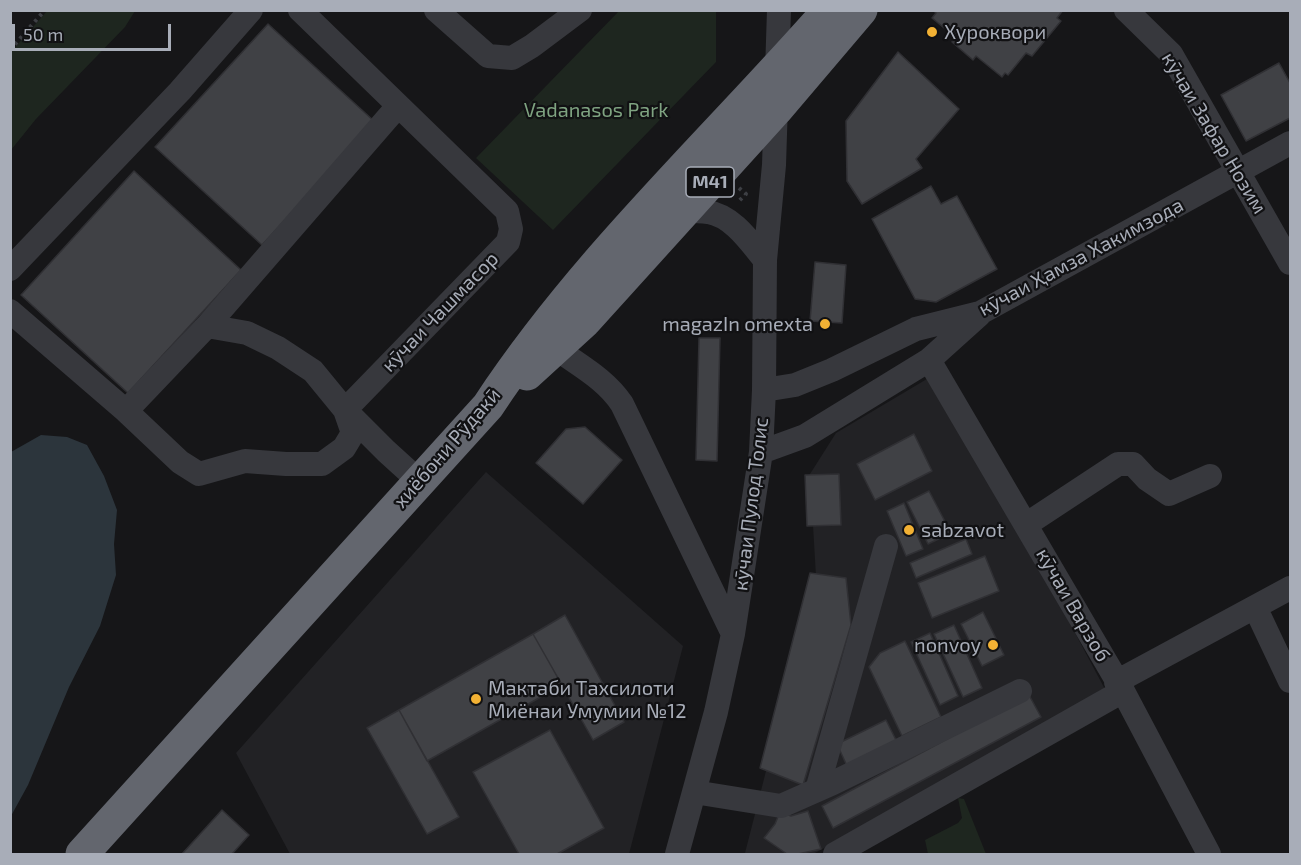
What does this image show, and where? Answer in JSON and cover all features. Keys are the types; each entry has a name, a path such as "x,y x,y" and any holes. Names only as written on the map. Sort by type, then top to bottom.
{"highway":[{"path":"547,342 615,243 829,10"},
{"name":"M41","path":"547,342 585,321 776,110 861,10"},
{"name":"хиёбони Рӯдакӣ","path":"82,855 547,342"}],"street":[{"path":"10,268 180,91 251,10"},
{"name":"кӯчаи Чашмасор","path":"300,10 507,211 511,229 508,242 345,410"},
{"path":"436,10 488,56 512,58 580,10"},
{"name":"кӯчаи Пулод Толис","path":"679,854 717,712 733,634 761,452 765,260 774,165 778,10"},
{"name":"кӯчаи Зафар Нозим","path":"1126,10 1171,54 1290,263"},
{"path":"126,411 207,326 398,106"},
{"name":"кӯчаи Ҳамза Хакимзода","path":"764,390 795,385 832,370 916,329 980,313 1290,143"},
{"path":"684,211 708,212 723,218 739,230 765,260"},
{"path":"10,311 126,411 180,462 199,474 245,461 322,464 344,448 353,432 345,410"},
{"path":"761,452 805,436 929,360 980,313"},
{"path":"207,326 248,333 278,348 313,371 345,410 419,482"},
{"path":"547,342 594,374 608,386 622,404 733,634"},
{"name":"кӯчаи Варзоб","path":"929,360 1120,686 1209,855"},
{"path":"1027,524 1118,464 1133,464 1147,479 1169,494 1210,476"},
{"path":"817,790 886,546"},
{"path":"835,855 1290,588"},
{"path":"1255,607 1290,681"},
{"path":"694,792 781,806 1020,691"}],"path":[{"path":"10,50 45,10"},
{"path":"732,209 746,194 734,183"}],"shaded area":[{"path":"937,373 1108,695 813,854 745,853 816,576 810,474 836,433"},
{"path":"41,435 67,437 87,445 104,476 117,510 114,544 116,575 100,626 69,687 28,785 11,816 11,452"},
{"name":"Мактаби Тахсилоти Миёнаи Умумии №12","path":"486,472 683,646 629,854 290,854 236,753"}],"green space":[{"name":"Vadanasos Park","path":"620,10 716,11 716,62 553,230 476,158"},
{"path":"47,11 135,11 125,27 36,119 11,150 11,52"},
{"path":"958,798 964,799 986,854 928,854 925,840 958,823 962,818"}],"building":[{"path":"933,10 1063,10 1057,18 1061,21 1032,56 1026,53 1008,75 1005,73 1002,77 976,56 973,60 952,42 955,37 932,18 936,13"},
{"path":"268,24 375,122 262,245 155,147"},
{"path":"898,52 959,109 916,159 922,168 862,204 847,181 846,121"},
{"path":"1279,63 1290,83 1290,118 1246,141 1221,95"},
{"path":"134,171 241,270 128,393 21,295"},
{"path":"931,186 941,204 957,196 997,269 936,302 915,299 872,219"},
{"path":"815,262 846,265 842,323 810,321"},
{"path":"699,338 720,338 717,461 696,460"},
{"path":"585,427 622,460 583,504 536,463 566,429"},
{"path":"914,434 932,471 875,500 857,464"},
{"path":"839,474 841,525 807,526 805,475"},
{"path":"929,491 951,533 928,544 907,502"},
{"path":"904,503 923,549 906,556 887,511"},
{"path":"966,539 972,554 916,578 910,563"},
{"path":"985,556 999,591 932,618 918,583"},
{"path":"810,573 846,578 851,625 803,785 760,768"},
{"path":"983,612 1004,655 982,666 961,624"},
{"path":"565,615 624,722 593,740 533,634"},
{"path":"954,625 982,688 963,697 934,634"},
{"path":"930,633 958,696 940,705 911,642"},
{"path":"533,634 562,685 427,761 399,710"},
{"path":"905,641 941,717 902,736 869,667 880,653"},
{"path":"1029,695 1041,717 833,828 822,806"},
{"path":"399,710 459,817 427,834 367,728"},
{"path":"886,720 897,742 847,766 837,744"},
{"path":"550,730 604,828 557,854 519,854 473,772"},
{"path":"222,810 249,835 232,854 182,854"},
{"path":"808,811 821,849 787,854 764,838 775,824 780,812 791,816"}],"place":[{"name":"Хуроквори","path":"932,32"},
{"name":"magazIn omexta","path":"825,324"},
{"name":"sabzavot","path":"909,530"},
{"name":"nonvoy","path":"993,645"},
{"name":"Мактаби Тахсилоти Миёнаи Умумии №12","path":"476,699"}]}
